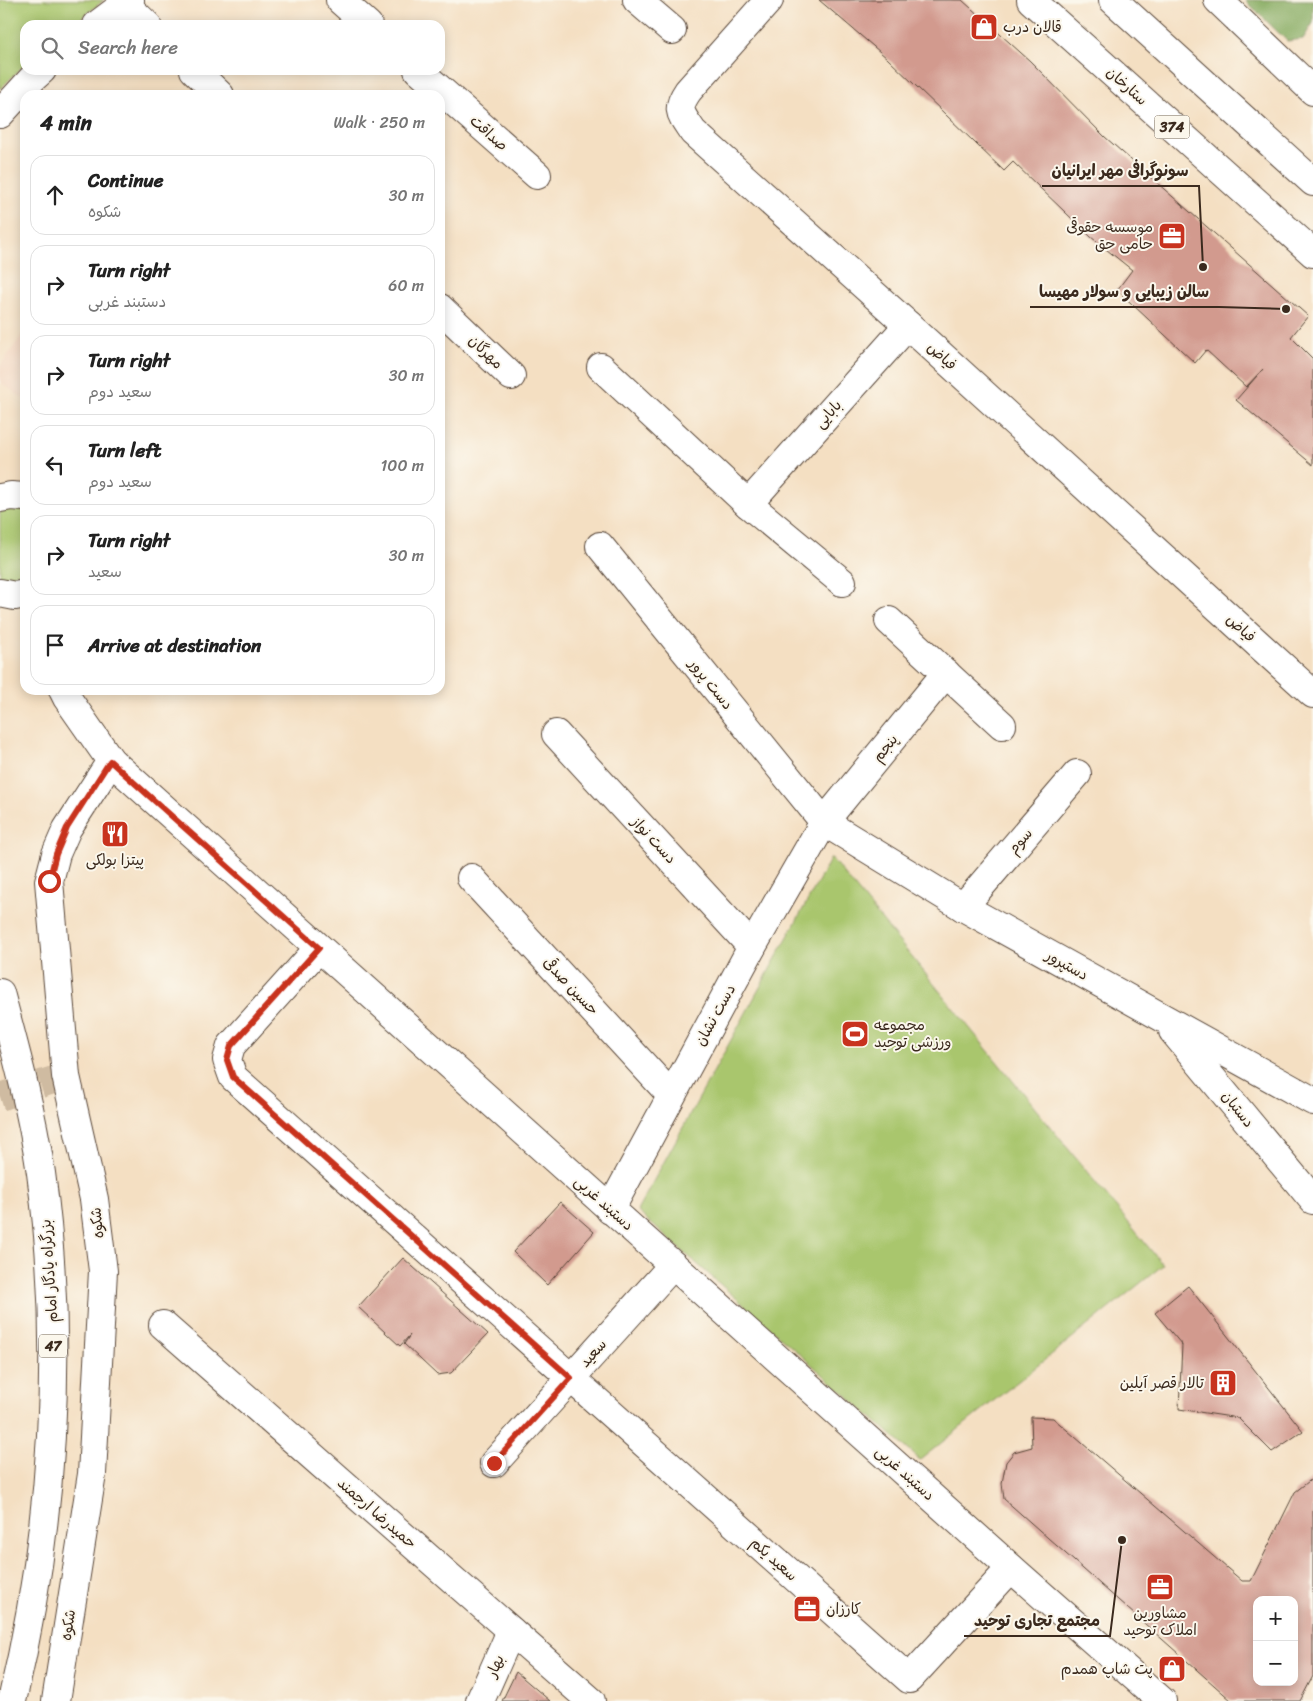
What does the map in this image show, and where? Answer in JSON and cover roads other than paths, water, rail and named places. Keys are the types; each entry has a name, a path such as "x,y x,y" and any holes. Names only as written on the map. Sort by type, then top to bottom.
{"main road":[{"path":"340,0 362,20"},
{"path":"637,0 672,30"},
{"name":"فیاض","path":"769,0 688,91 681,102 681,111 693,132 1313,694"},
{"name":"ستارخان","path":"1031,0 1313,253"},
{"path":"1113,0 1313,182"},
{"path":"1218,0 1313,91"},
{"path":"105,20 128,2 143,20"},
{"path":"22,90 36,75"},
{"path":"199,75 215,90"},
{"name":"صداقت","path":"424,75 441,90"},
{"path":"0,114 20,92"},
{"name":"صداقت","path":"445,94 537,175"},
{"name":"مهرگان","path":"445,313 511,376"},
{"name":"بابایی","path":"748,504 908,325"},
{"path":"601,366 748,504 842,582"},
{"path":"0,498 20,497"},
{"name":"دست پرور","path":"600,546 824,822"},
{"path":"0,593 20,595"},
{"path":"889,621 1002,725"},
{"name":"پنجم","path":"824,822 946,673"},
{"name":"دستبند غربی","path":"66,695 110,761 610,1210 1162,1701"},
{"name":"دست نواز","path":"556,734 752,947"},
{"name":"شکوه","path":"56,1701 92,1474 103,1271 94,1199 66,1076 49,881 56,854 67,828 110,761"},
{"name":"سوم","path":"963,907 1077,774"},
{"name":"دستپرور","path":"824,822 963,907 1313,1102"},
{"name":"دست نشان","path":"610,1210 752,947 824,822"},
{"name":"حسین صدقی","path":"471,878 671,1095"},
{"path":"319,948 231,1046 227,1060 233,1077 571,1378"},
{"name":"بزرگراه یادگار امام","path":"0,993 22,1077 41,1172 54,1329 52,1426 42,1532 24,1651 12,1701"},
{"name":"دستبان","path":"1163,1018 1313,1200"},
{"name":"سعید","path":"494,1463 673,1265"},
{"name":"حمیدرضا ارجمند","path":"163,1325 591,1701"},
{"name":"سعید یکم","path":"571,1378 909,1680 1011,1568"},
{"name":"بهار","path":"480,1701 511,1631"}],"tunnel":[{"path":"0,1097 66,1076"}],"place":[{"name":"قالان درب","path":"984,27"},
{"name":"موسسه حقوقی حامی حق","path":"1172,236"},
{"name":"سونوگرافی مهر ایرانیان","path":"1203,267"},
{"name":"سالن زیبایی و سولار مهیسا","path":"1286,309"},
{"name":"پیتزا بولکی","path":"115,834"},
{"name":"مجموعه ورزشی توحید","path":"855,1034"},
{"name":"تالار قصر آیلین","path":"1223,1383"},
{"name":"مجتمع تجاری توحید","path":"1122,1540"},
{"name":"مشاورین املاک توحید","path":"1160,1587"},
{"name":"کارزان","path":"807,1609"},
{"name":"پت شاپ همدم","path":"1172,1669"}]}
